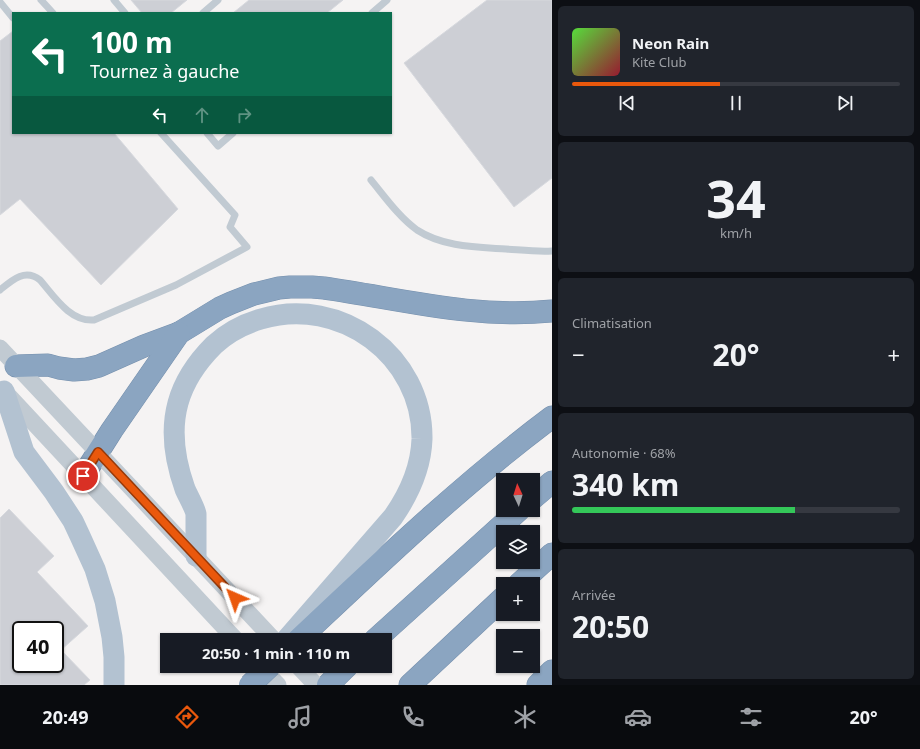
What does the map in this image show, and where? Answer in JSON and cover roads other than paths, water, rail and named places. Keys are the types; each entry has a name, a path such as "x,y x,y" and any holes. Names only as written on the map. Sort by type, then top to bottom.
{"highway":[{"path":"16,366 48,365 74,370 99,366 144,346 179,333 220,308 241,298 266,291 290,287 324,288 482,312 523,313 552,311"},
{"path":"83,476 112,430 179,333"},
{"path":"299,633 430,517 512,448 552,417"},
{"path":"540,492 552,482"},
{"path":"383,633 511,517"},
{"path":"527,577 552,554"},
{"path":"410,685 496,605"},
{"path":"538,685 552,671"},
{"path":"250,685 263,673"}],"main road":[{"path":"196,556 196,513 178,467 174,436 180,395 187,380 202,359 218,342 236,329 257,320 280,314 304,313 328,317 351,326 372,338 400,368 412,389 416,400 421,423 422,438 418,468 412,484 393,517 298,633"},
{"path":"2,389 24,452 54,492 73,521 95,569 105,601 112,637 114,685"}],"street":[{"path":"0,348 268,633"},
{"path":"2,389 229,633"},
{"path":"267,673 278,685"},
{"path":"305,673 316,685"}],"lane":[{"path":"42,0 52,12"},
{"path":"114,0 124,12"},
{"path":"204,12 218,0"},
{"path":"373,12 387,0"},
{"path":"0,2 12,17"},
{"path":"0,290 14,279 25,275 31,275 40,280 71,314 89,321 176,285 247,247 230,227 235,215 162,134"},
{"path":"208,134 218,146 232,134"},
{"path":"372,180 409,224 436,239 463,246 537,252 552,251"}]}
